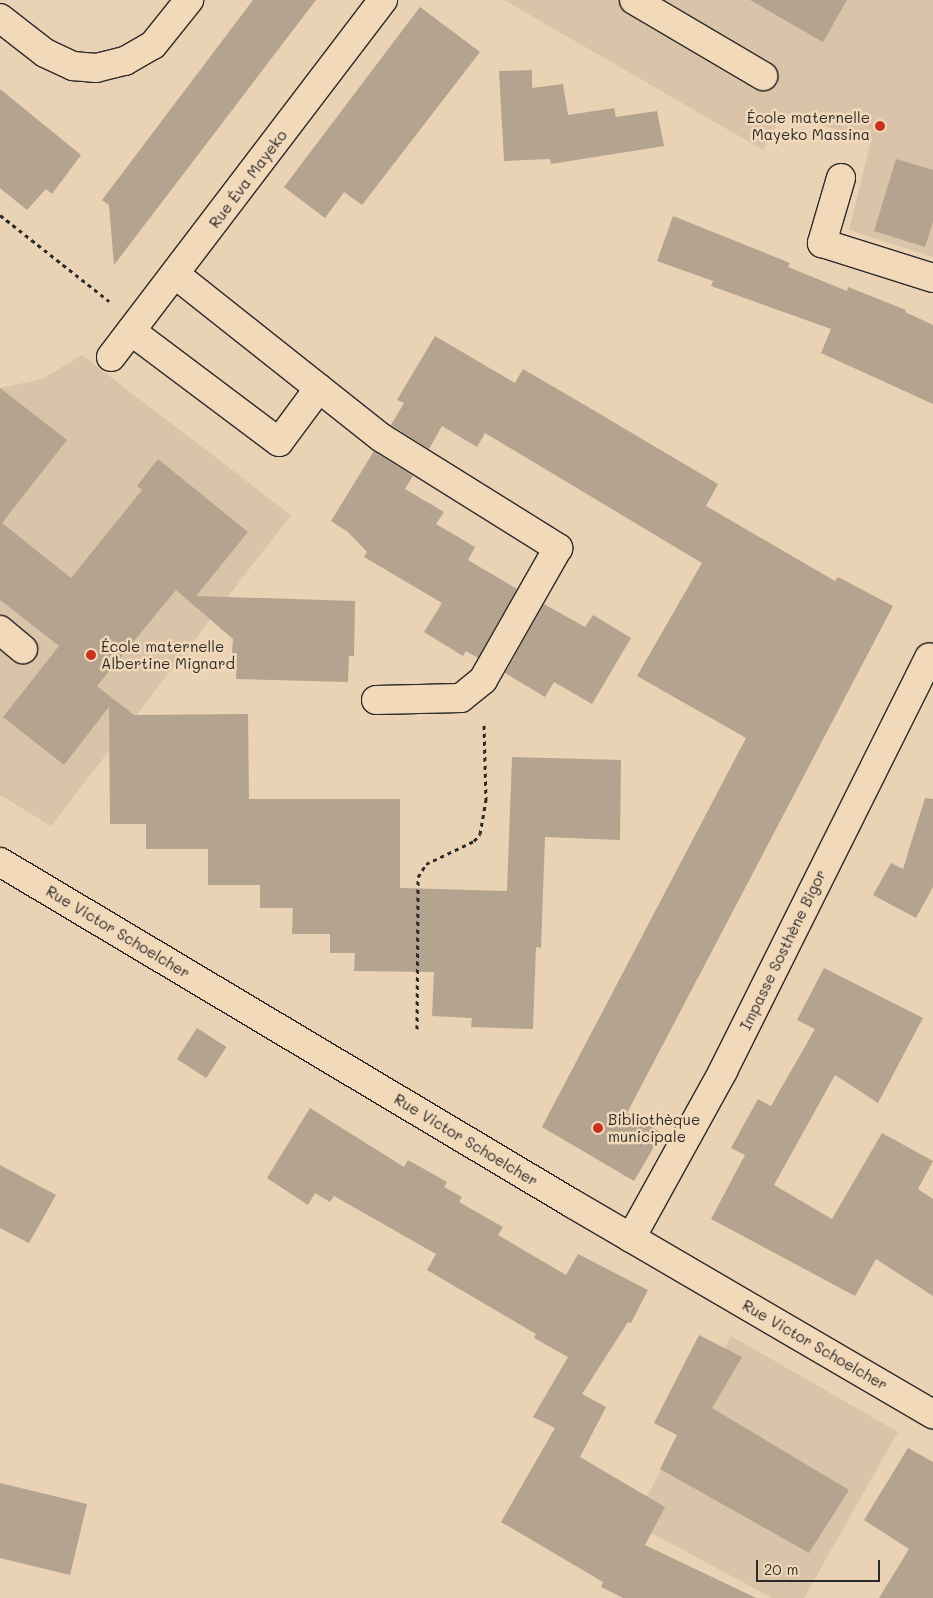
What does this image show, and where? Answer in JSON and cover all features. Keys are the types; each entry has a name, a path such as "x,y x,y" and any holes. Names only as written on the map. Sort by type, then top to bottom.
{"street":[{"path":"0,18 46,54 73,66 96,68 125,61 153,45 189,0"},
{"name":"Rue Éva Mayeko","path":"112,357 383,0"},
{"path":"634,0 763,76"},
{"path":"841,178 822,243 933,278"},
{"path":"176,275 382,438 558,548 483,680 461,698 376,700"},
{"path":"134,327 279,442 319,388"},
{"path":"0,630 23,649"},
{"name":"Impasse Sosthène Bigor","path":"631,1238 723,1071 929,658"},
{"name":"Rue Victor Schoelcher","path":"0,862 631,1238 933,1414"}],"path":[{"path":"0,215 134,327"},
{"path":"417,1029 418,877 426,864 474,841 484,823 483,680"}],"shaded area":[{"name":"École maternelle Mayeko Massina","path":"504,0 933,0 933,257 849,230 871,140 783,113 763,150"},
{"name":"École maternelle Albertine Mignard","path":"82,355 291,515 51,826 0,795 0,388 42,379"},
{"path":"731,1336 898,1432 804,1598 772,1598 633,1523"}],"building":[{"path":"253,0 316,0 114,265 109,205 102,200"},
{"path":"750,0 847,0 823,42"},
{"path":"420,7 480,52 362,205 344,192 325,218 284,187"},
{"path":"532,70 532,88 563,84 568,115 614,108 616,117 657,111 664,146 551,164 550,159 504,161 499,71"},
{"path":"0,89 81,155 52,194 46,189 27,210 0,188"},
{"path":"896,159 933,170 933,222 925,247 874,231"},
{"path":"673,216 790,263 788,267 847,291 848,287 906,310 905,312 933,325 933,404 821,353 831,329 711,286 713,281 657,261"},
{"path":"435,336 515,383 523,369 583,404 718,484 706,506 835,581 838,577 893,606 627,1113 662,1133 634,1181 542,1127 746,738 637,676 702,563 485,433 477,447 442,426 429,449 391,425 404,403 397,400"},
{"path":"0,388 67,440 2,523 71,578 142,490 137,486 158,459 248,532 196,596 355,601 354,656 349,656 348,682 236,679 237,653 232,653 233,639 176,590 97,686 134,715 248,714 249,799 400,799 400,888 507,891 512,757 621,760 620,840 545,837 541,948 536,947 533,1029 471,1027 472,1018 432,1016 434,972 354,971 355,953 330,953 330,934 292,934 293,908 260,908 260,885 208,885 208,849 146,849 146,824 110,824 109,707 64,765 3,717 59,646 0,600"},
{"path":"374,451 413,476 405,489 444,512 436,524 475,547 468,560 517,589 478,658 466,651 463,656 424,632 442,603 364,557 367,552 348,532 331,521"},
{"path":"544,604 585,627 593,615 631,638 592,704 554,682 545,697 505,673"},
{"path":"925,798 933,799 933,887 916,918 873,895 891,863 903,869"},
{"path":"824,968 923,1018 878,1103 835,1075 774,1185 832,1219 882,1133 933,1161 918,1189 933,1199 933,1296 876,1259 855,1296 711,1219 745,1155 731,1148 758,1099 771,1106 815,1029 797,1020"},
{"path":"197,1028 226,1047 206,1078 177,1059"},
{"path":"310,1108 404,1167 408,1160 447,1182 444,1187 462,1197 459,1202 503,1227 498,1235 566,1275 578,1254 648,1290 631,1323 628,1322 582,1394 606,1407 580,1457 665,1507 645,1545 756,1598 623,1598 601,1587 603,1582 501,1522 555,1428 533,1417 568,1357 534,1338 536,1334 427,1270 436,1254 334,1196 330,1202 315,1193 308,1205 267,1178"},
{"path":"0,1165 56,1195 29,1243 0,1228"},
{"path":"699,1335 742,1357 712,1408 849,1490 809,1553 660,1469 677,1435 654,1423"},
{"path":"908,1448 933,1462 933,1598 879,1598 909,1549 864,1520"},
{"path":"0,1483 87,1504 70,1575 0,1558"}],"place":[{"name":"École maternelle Mayeko Massina","path":"880,126"},
{"name":"École maternelle Albertine Mignard","path":"91,655"},
{"name":"Bibliothèque municipale","path":"598,1128"}]}
